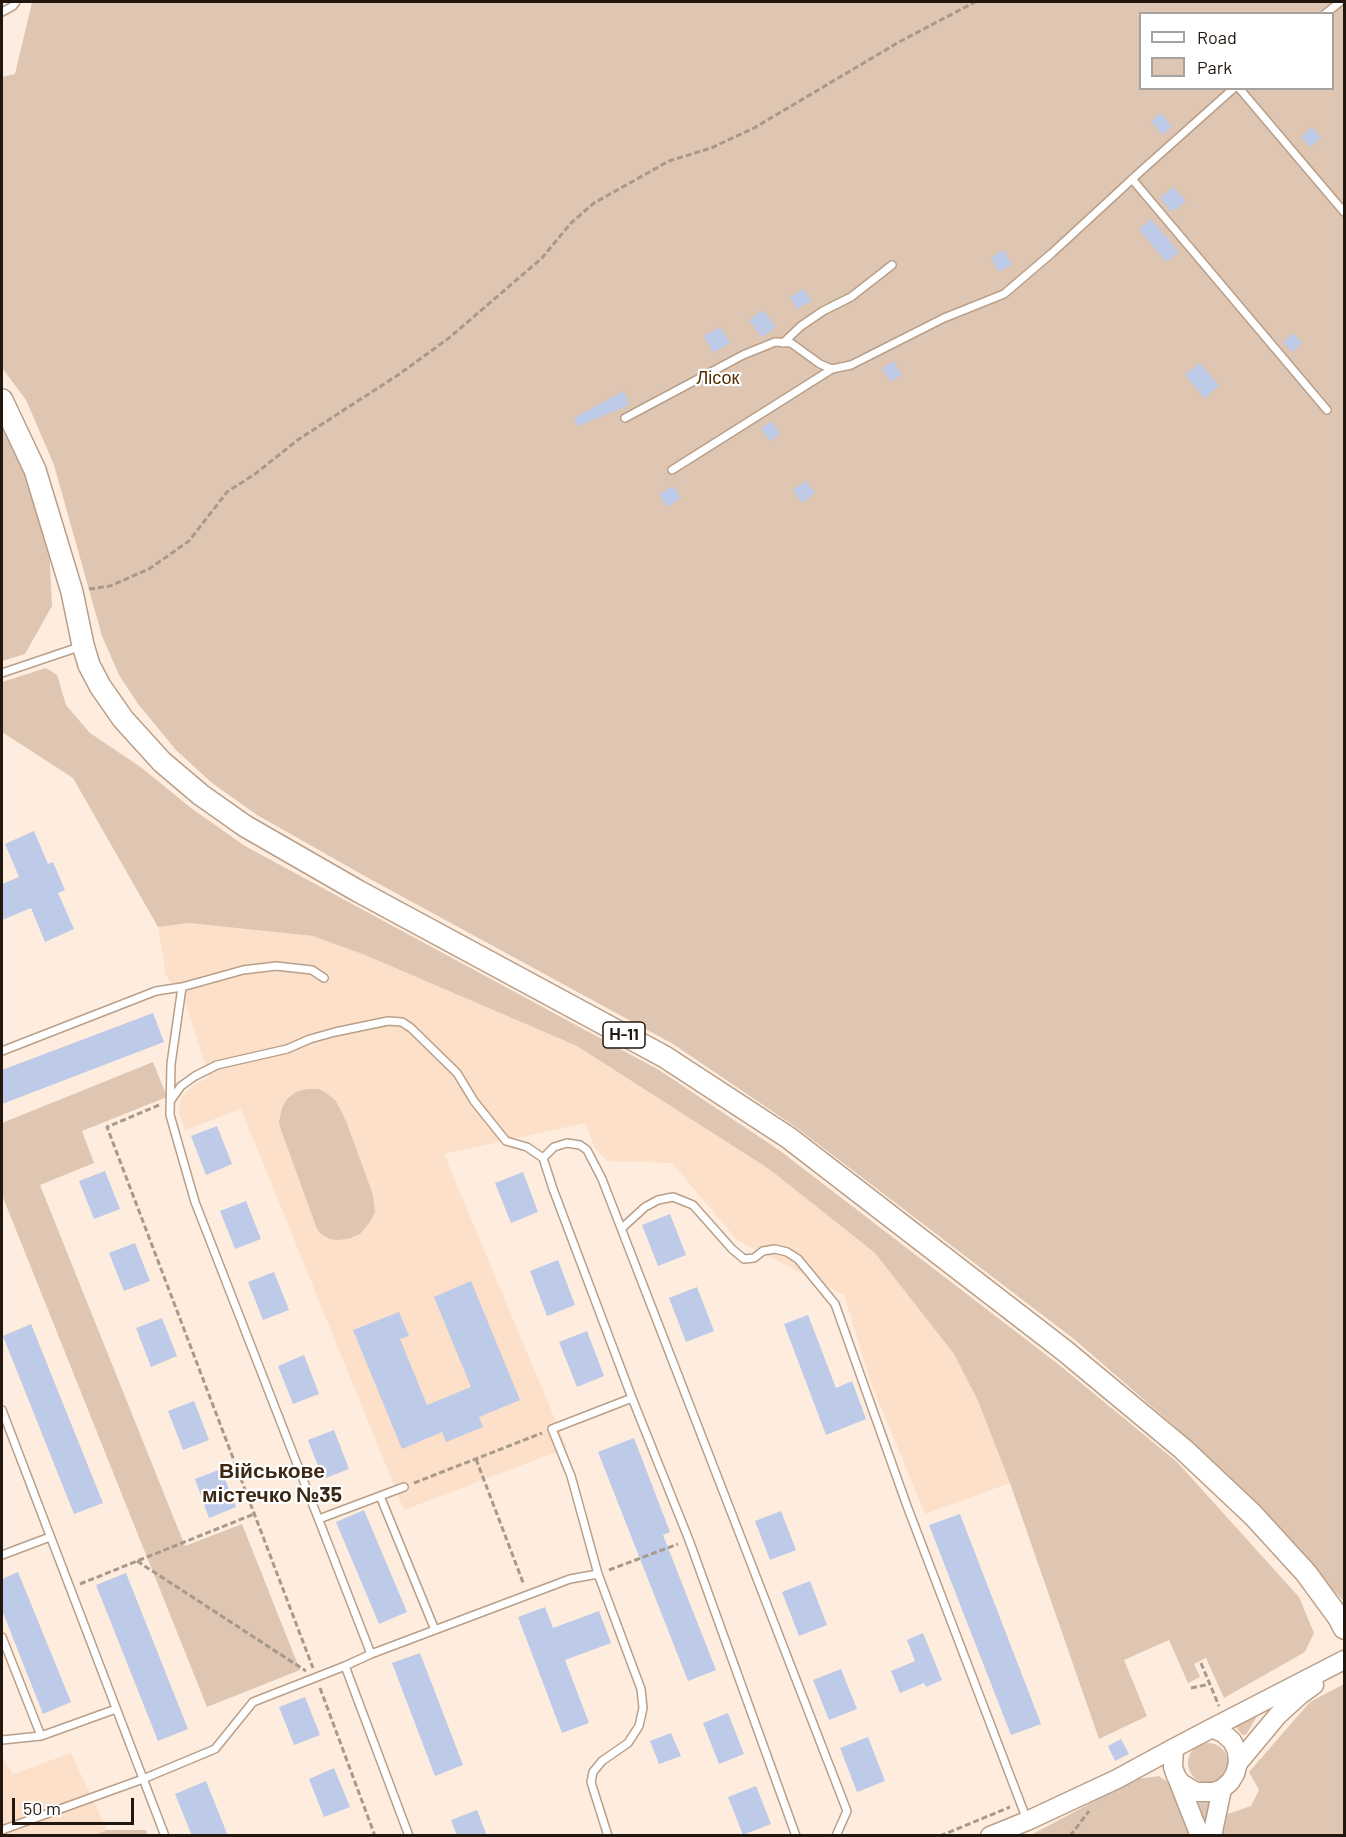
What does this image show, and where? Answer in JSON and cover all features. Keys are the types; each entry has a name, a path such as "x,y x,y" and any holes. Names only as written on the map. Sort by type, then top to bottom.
{"main road":[{"name":"Н-11","path":"2,400 35,470 72,592 89,665 100,686 123,719 162,762 201,795 245,826 358,891 665,1057 789,1138 1065,1351 1183,1449 1253,1515 1306,1573 1344,1628"}],"street":[{"path":"990,1836 1117,1779 1212,1728 1344,1662"},
{"path":"1238,1763 1278,1715 1300,1695 1344,1662"},
{"path":"1176,1776 1188,1788 1196,1792 1214,1792 1230,1782 1238,1763 1237,1751 1232,1741 1223,1733 1212,1728"},
{"path":"1174,1748 1173,1767 1200,1836"},
{"path":"1212,1836 1222,1789"}],"lane":[{"path":"2,12 16,2"},
{"path":"1328,12 1340,2"},
{"path":"672,470 832,369 851,364 944,318 1004,294 1232,90"},
{"path":"1241,90 1344,212"},
{"path":"1132,179 1327,410"},
{"path":"783,343 801,326 850,297 892,265"},
{"path":"625,418 743,355 775,342 791,343 820,364 832,369"},
{"path":"2,673 83,645"},
{"path":"2,1051 156,991 182,987 243,970 276,966 312,970 324,978"},
{"path":"182,987 171,1064 170,1115 195,1202 371,1654"},
{"path":"171,1100 181,1086 217,1065 288,1049 310,1039 336,1032 388,1021 402,1022 457,1073 474,1101 506,1141 526,1147 543,1158 632,1398 688,1540 796,1836"},
{"path":"543,1158 554,1147 567,1143 580,1145 587,1150 602,1179 847,1811 836,1836"},
{"path":"622,1228 645,1207 658,1200 673,1197 693,1205 744,1260 754,1258 763,1251 775,1249 787,1251 798,1259 835,1304 907,1506 1027,1821"},
{"path":"608,1836 591,1782 593,1772 602,1761 627,1743 639,1726 643,1708 641,1689 598,1574 571,1476 552,1429 632,1398"},
{"path":"2,1410 165,1836"},
{"path":"319,1519 404,1486"},
{"path":"380,1496 435,1630"},
{"path":"2,1555 50,1537"},
{"path":"2,1830 143,1779 215,1749 253,1702 371,1654 570,1579 598,1574"},
{"path":"2,1637 41,1736"},
{"path":"345,1666 409,1836"},
{"path":"2,1740 41,1736 116,1708"}],"path":[{"path":"72,592 110,586 149,569 189,541 227,492 255,474 299,439 398,375 449,338 542,258 571,224 594,203 669,161 711,148 754,128 899,42 975,2"},
{"path":"171,1100 107,1127 375,1836"},
{"path":"404,1486 552,1429"},
{"path":"476,1459 528,1595"},
{"path":"70,1588 254,1514"},
{"path":"598,1574 688,1540"},
{"path":"136,1561 316,1677"},
{"path":"1201,1663 1219,1705"},
{"path":"1191,1688 1210,1684"}],"shaded area":[{"path":"189,923 313,936 365,955 577,1046 769,1169 875,1253 954,1354 978,1401 1010,1483 925,1514 871,1383 844,1295 737,1240 672,1163 607,1161 595,1148 585,1123 444,1154 567,1448 404,1510 241,1109 185,1130 178,1109 182,1096 194,1085 209,1077 185,1001 166,976 158,927"},
{"path":"71,1753 107,1830 95,1836 2,1835 2,1757 13,1774"}],"green space":[{"name":"Лісок","path":"32,2 1344,2 1344,1602 1257,1507 1188,1438 1074,1339 797,1128 673,1044 257,815 212,783 176,750 138,704 119,675 102,636 54,465 26,400 2,368 2,77 15,74"},
{"path":"2,427 33,490 49,545 52,606 25,654 2,661"},
{"path":"46,668 57,675 66,705 90,733 142,768 191,808 245,846 659,1070 779,1150 1058,1364 1177,1462 1299,1597 1314,1633 1305,1652 1224,1698 1206,1658 1194,1664 1200,1677 1188,1683 1169,1640 1124,1660 1147,1716 1099,1739 1010,1483 978,1401 954,1354 875,1253 769,1169 577,1046 365,955 313,936 189,923 158,927 73,778 2,732 2,682"},
{"path":"153,1062 167,1097 82,1131 94,1163 40,1185 185,1546 242,1524 300,1670 207,1707 2,1195 2,1123"},
{"path":"318,1089 336,1101 346,1121 373,1195 375,1212 370,1222 360,1234 348,1239 330,1239 317,1229 281,1130 279,1122 287,1099 296,1092"},
{"path":"1344,1684 1344,1835 1221,1836 1225,1815 1251,1806 1259,1790 1249,1772 1310,1702"},
{"path":"1260,1711 1246,1735 1242,1735 1233,1723"},
{"path":"1208,1743 1216,1744 1222,1749 1227,1755 1227,1771 1222,1777 1216,1782 1208,1783 1200,1782 1194,1777 1189,1771 1188,1763 1189,1755 1194,1749 1200,1744"},
{"path":"1159,1776 1173,1786 1190,1836 1029,1836 1136,1779"},
{"path":"1210,1802 1205,1826 1197,1804"},
{"path":"107,1830 146,1830 148,1835 95,1835"}],"building":[{"path":"1161,113 1172,127 1162,135 1151,121"},
{"path":"1312,127 1321,138 1310,147 1301,137"},
{"path":"1173,187 1186,201 1172,212 1160,198"},
{"path":"1151,219 1179,252 1166,262 1139,229"},
{"path":"1004,250 1012,265 998,272 991,257"},
{"path":"804,289 811,301 797,309 790,297"},
{"path":"763,310 776,327 762,337 749,320"},
{"path":"720,327 730,343 713,353 704,336"},
{"path":"1293,333 1302,343 1292,352 1283,342"},
{"path":"893,361 902,374 891,382 882,369"},
{"path":"1200,363 1219,386 1204,398 1185,375"},
{"path":"624,391 629,405 578,426 574,418"},
{"path":"771,421 780,434 770,441 761,429"},
{"path":"806,481 815,493 802,503 793,490"},
{"path":"673,486 681,498 667,507 659,494"},
{"path":"34,831 48,864 53,862 65,890 58,893 74,929 45,942 31,908 2,920 2,884 19,877 5,844"},
{"path":"153,1013 164,1042 2,1104 2,1070"},
{"path":"217,1126 232,1164 206,1175 191,1136"},
{"path":"105,1171 120,1209 94,1219 79,1181"},
{"path":"523,1172 538,1212 511,1223 495,1183"},
{"path":"246,1201 261,1239 235,1249 220,1211"},
{"path":"670,1214 686,1255 658,1266 642,1225"},
{"path":"135,1243 150,1281 124,1291 109,1253"},
{"path":"558,1260 575,1305 547,1316 530,1271"},
{"path":"274,1272 289,1310 263,1320 248,1282"},
{"path":"471,1281 520,1400 479,1417 483,1427 446,1442 442,1432 402,1449 353,1330 399,1312 409,1336 400,1339 427,1405 471,1387 434,1297"},
{"path":"697,1287 714,1331 686,1342 669,1298"},
{"path":"808,1315 836,1388 852,1381 866,1419 826,1435 784,1324"},
{"path":"162,1318 177,1356 151,1367 136,1328"},
{"path":"31,1324 103,1503 74,1514 3,1336"},
{"path":"587,1331 604,1376 577,1387 559,1342"},
{"path":"304,1355 319,1394 293,1404 278,1366"},
{"path":"194,1401 209,1440 183,1450 168,1411"},
{"path":"334,1430 349,1469 323,1479 308,1440"},
{"path":"634,1438 670,1532 663,1535 716,1670 688,1681 598,1452"},
{"path":"221,1469 236,1507 209,1518 195,1479"},
{"path":"364,1510 407,1612 379,1624 336,1522"},
{"path":"781,1511 796,1550 770,1560 755,1521"},
{"path":"960,1514 1041,1724 1011,1735 929,1525"},
{"path":"18,1572 71,1702 43,1714 2,1610 2,1579"},
{"path":"126,1573 188,1729 158,1741 96,1585"},
{"path":"810,1581 827,1625 799,1636 782,1592"},
{"path":"545,1607 553,1628 599,1611 611,1643 565,1660 589,1723 562,1733 518,1617"},
{"path":"923,1633 942,1680 926,1687 924,1683 900,1693 891,1671 915,1661 907,1640"},
{"path":"420,1653 463,1765 435,1776 392,1663"},
{"path":"841,1669 857,1709 829,1720 813,1680"},
{"path":"305,1697 320,1735 294,1745 279,1707"},
{"path":"728,1713 744,1754 719,1764 703,1723"},
{"path":"671,1733 681,1756 659,1764 650,1741"},
{"path":"868,1737 885,1781 857,1792 840,1748"},
{"path":"1121,1739 1129,1754 1115,1761 1108,1746"},
{"path":"334,1768 350,1807 324,1817 309,1779"},
{"path":"206,1781 228,1836 192,1836 175,1794"},
{"path":"756,1786 771,1824 743,1835 728,1797"},
{"path":"477,1810 487,1836 457,1836 451,1820"}],"district":[{"name":"Військове містечко №35","path":"272,1483"}]}
